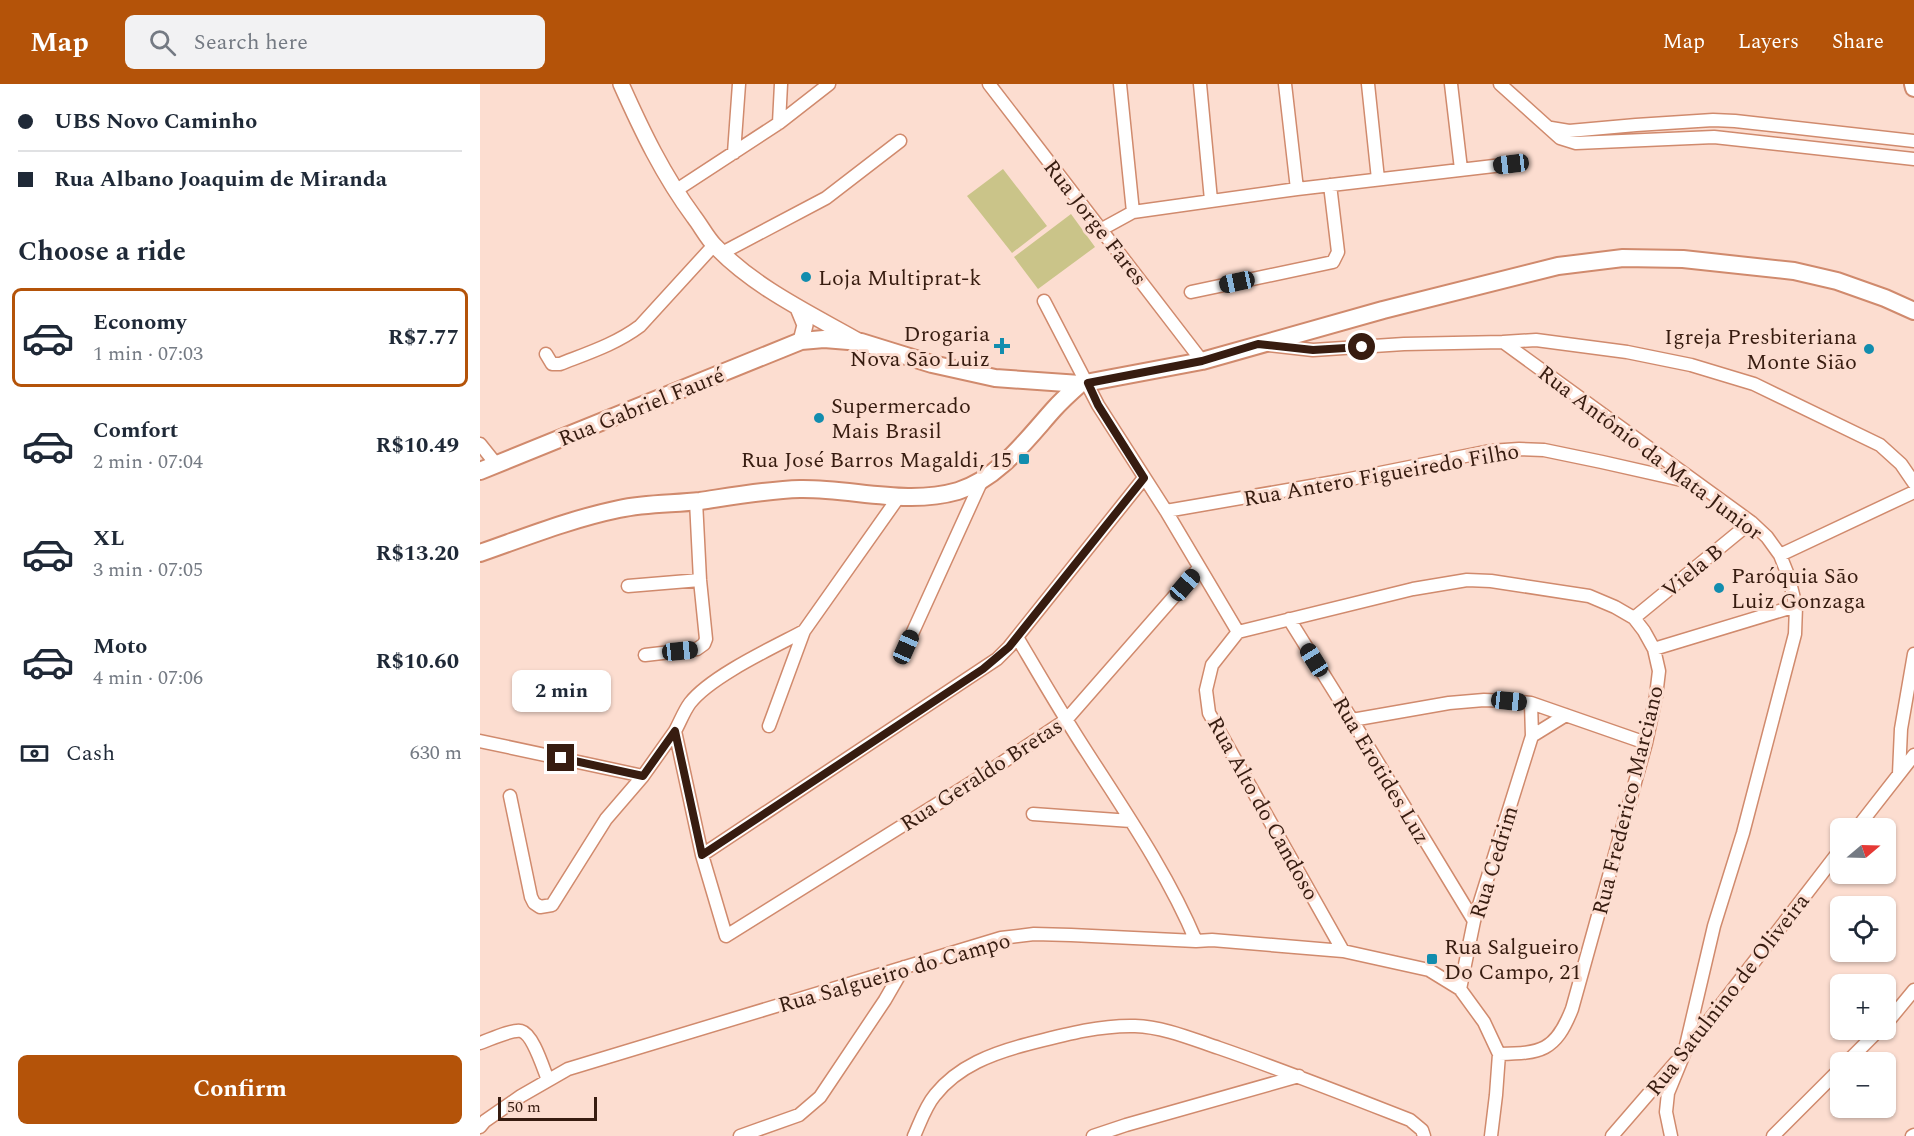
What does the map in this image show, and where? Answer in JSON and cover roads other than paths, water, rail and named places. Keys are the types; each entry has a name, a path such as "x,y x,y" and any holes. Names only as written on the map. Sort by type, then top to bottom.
{"main road":[{"path":"1913,84 1914,88"},
{"name":"Rua Gabriel Fauré","path":"480,471 801,342 824,339 861,342 932,364 995,378 1084,383 1202,361 1383,310 1558,266 1623,258 1683,259 1794,271 1837,281 1914,311"},
{"path":"1044,381 1051,393 1055,408"},
{"path":"480,553 582,518 649,504 798,489 835,490 898,498 958,491 982,480 1008,459 1055,408 1084,383"}],"street":[{"path":"621,84 644,137 675,191 718,249 766,287 798,308 861,342"},
{"path":"734,153 739,84"},
{"path":"779,123 781,84"},
{"path":"675,191 779,123 829,84"},
{"name":"Rua Jorge Fares","path":"989,84 1202,361"},
{"path":"1120,84 1133,212"},
{"path":"1200,84 1211,200"},
{"path":"1285,84 1297,189"},
{"path":"1368,84 1378,179"},
{"path":"1451,84 1461,170"},
{"path":"1500,84 1560,138 1576,143 1714,137 1914,159"},
{"path":"1549,127 1569,131 1683,122 1735,121 1914,141"},
{"path":"546,354 552,364 560,364 628,335 718,249 826,198 900,141"},
{"path":"1102,229 1133,212 1297,189 1511,164"},
{"path":"1191,292 1333,262 1338,252 1330,185"},
{"path":"1044,301 1084,383 1166,511 1238,632"},
{"path":"798,308 805,325 801,342"},
{"path":"1258,344 1313,350 1404,344 1536,340 1627,352 1691,365 1754,384 1880,445 1901,464 1914,483"},
{"name":"Rua Antônio da Mata Junior","path":"1503,342 1751,522 1767,537 1780,555 1797,606 1795,634 1743,833 1714,926 1684,1054"},
{"path":"480,444 496,464"},
{"name":"Rua Antero Figueiredo Filho","path":"1166,511 1340,481 1490,451 1519,448 1544,450 1702,485"},
{"path":"675,731 702,855 990,664 1009,647 1144,478"},
{"path":"906,647 982,480"},
{"path":"1780,555 1914,492"},
{"path":"769,726 804,631 898,498"},
{"path":"645,654 697,649 704,644 706,639 696,501"},
{"name":"Viela B","path":"1634,618 1751,522"},
{"name":"Rua Geraldo Bretas","path":"702,855 726,936 985,774 1066,720 1199,568"},
{"path":"628,586 700,580"},
{"name":"Rua Frederico Marciano","path":"1238,632 1442,583 1467,580 1491,581 1589,596 1634,618 1644,631 1654,649 1659,671 1656,696 1646,743 1572,1009 1565,1026 1554,1042 1543,1049 1530,1053 1499,1054"},
{"path":"1654,649 1797,606"},
{"name":"Rua Erotides Luz","path":"1289,619 1474,921"},
{"path":"510,796 531,897 540,907 552,905 606,819 643,776 675,731 690,703 707,687 748,661 804,631"},
{"name":"Rua Alto do Candoso","path":"1238,632 1212,665 1206,690 1209,713 1343,951"},
{"path":"1017,636 1066,720 1131,821 1187,919 1196,941"},
{"path":"1899,774 1901,729 1914,654"},
{"path":"1352,720 1449,703 1484,700 1531,703 1646,743"},
{"name":"Rua Cedrim","path":"1460,989 1474,921 1532,736 1531,703"},
{"path":"1532,736 1566,715"},
{"path":"480,741 643,776"},
{"path":"1865,818 1914,755"},
{"path":"1033,814 1131,821"},
{"name":"Rua Satulnino de Oliveira","path":"1612,1136 1684,1054 1830,863"},
{"name":"Rua Salgueiro do Campo","path":"482,1123 568,1069 1002,938 1034,934 1212,940 1343,951 1429,970 1460,989 1484,1022 1499,1054"},
{"path":"740,1136 799,1116 812,1106 885,1000 904,967"},
{"path":"1896,1012 1914,990"},
{"path":"914,1136 934,1096 951,1078 972,1064 1005,1050 1055,1036 1106,1027 1137,1026 1167,1031 1299,1076 1410,1120 1422,1130 1424,1136"},
{"path":"480,1043 520,1031 527,1035 533,1043 548,1080"},
{"path":"1857,1052 1869,1040"},
{"path":"1491,1136 1499,1054"},
{"path":"1671,1136 1666,1112 1668,1092 1684,1054"},
{"path":"1093,1136 1125,1130 1299,1076"},
{"path":"1773,1136 1830,1078"}],"place":[{"name":"Loja Multiprat-k","path":"806,277"},
{"name":"Drogaria Nova São Luiz","path":"1002,346"},
{"name":"Igreja Presbiteriana Monte Sião","path":"1869,349"},
{"name":"Supermercado Mais Brasil","path":"819,418"},
{"name":"Rua José Barros Magaldi, 15","path":"1024,459"},
{"name":"Paróquia São Luiz Gonzaga","path":"1719,588"},
{"name":"Rua Salgueiro Do Campo, 21","path":"1432,959"}]}
